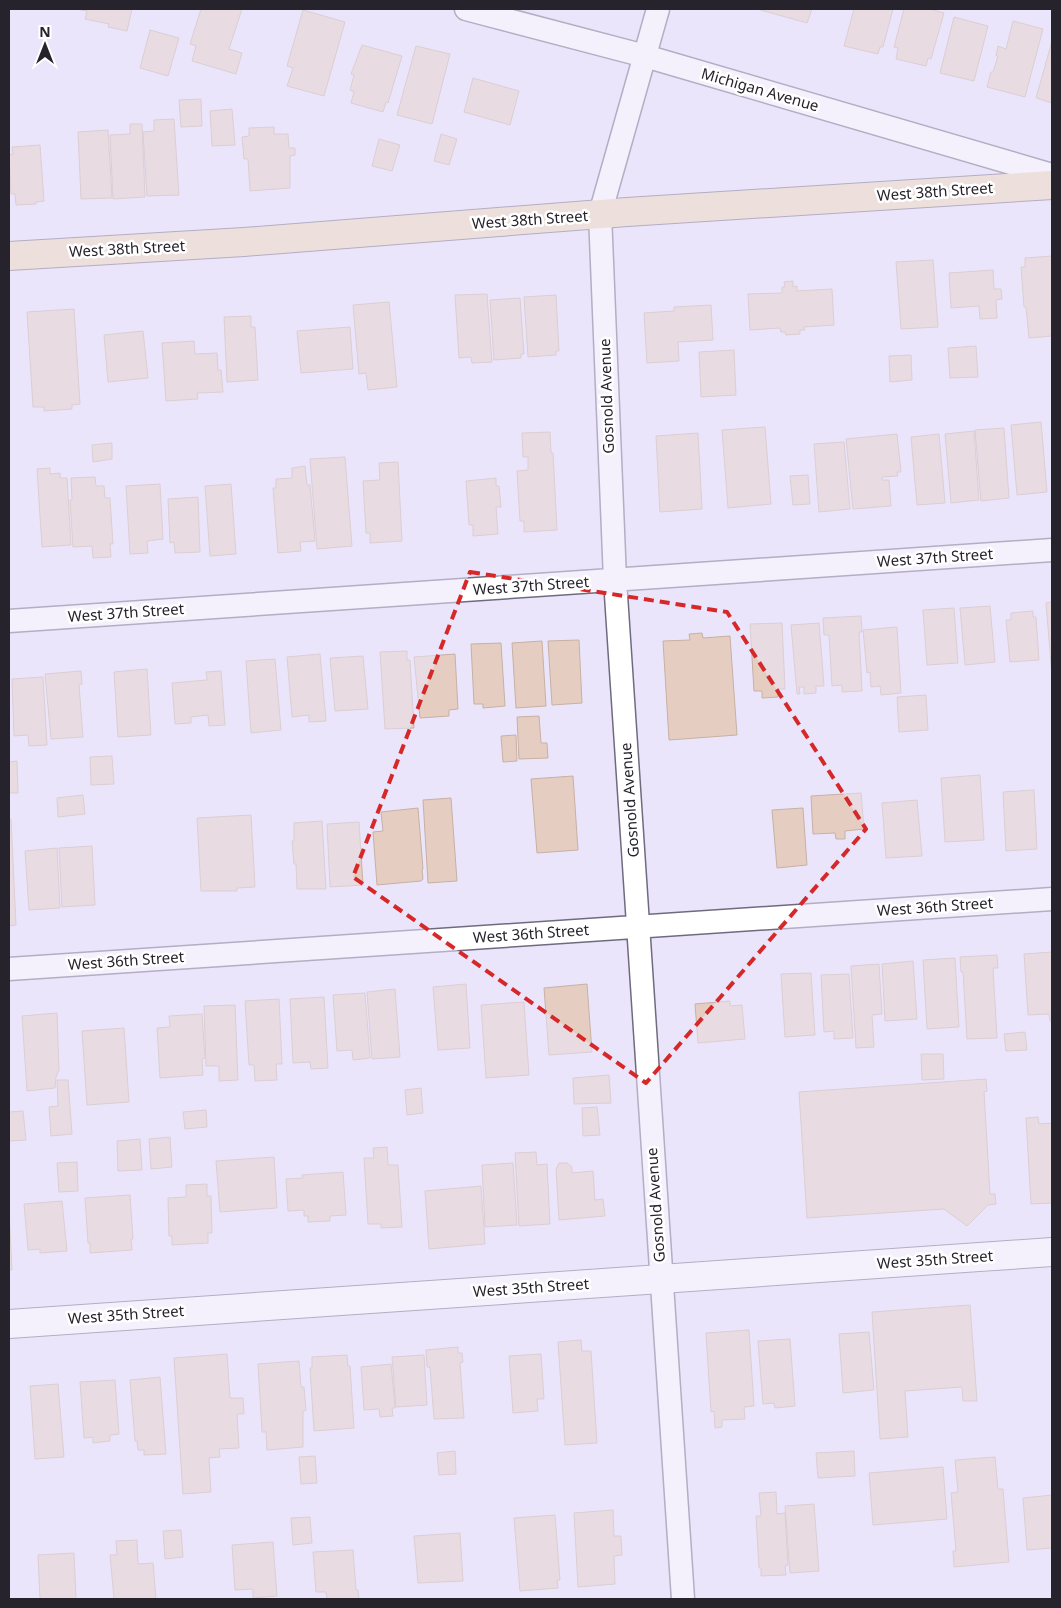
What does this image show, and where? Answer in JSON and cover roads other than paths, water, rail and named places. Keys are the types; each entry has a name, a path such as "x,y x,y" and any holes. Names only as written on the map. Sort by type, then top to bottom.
{"main road":[{"name":"West 38th Street","path":"9,256 244,242 600,214 1052,185"}],"street":[{"name":"Michigan Avenue","path":"466,9 645,56 1052,175"},
{"name":"Gosnold Avenue","path":"658,9 600,214 615,580 684,1599"},
{"name":"West 37th Street","path":"9,620 1052,550"},
{"name":"West 36th Street","path":"9,969 1052,899"},
{"name":"West 35th Street","path":"9,1324 1052,1252"}]}
